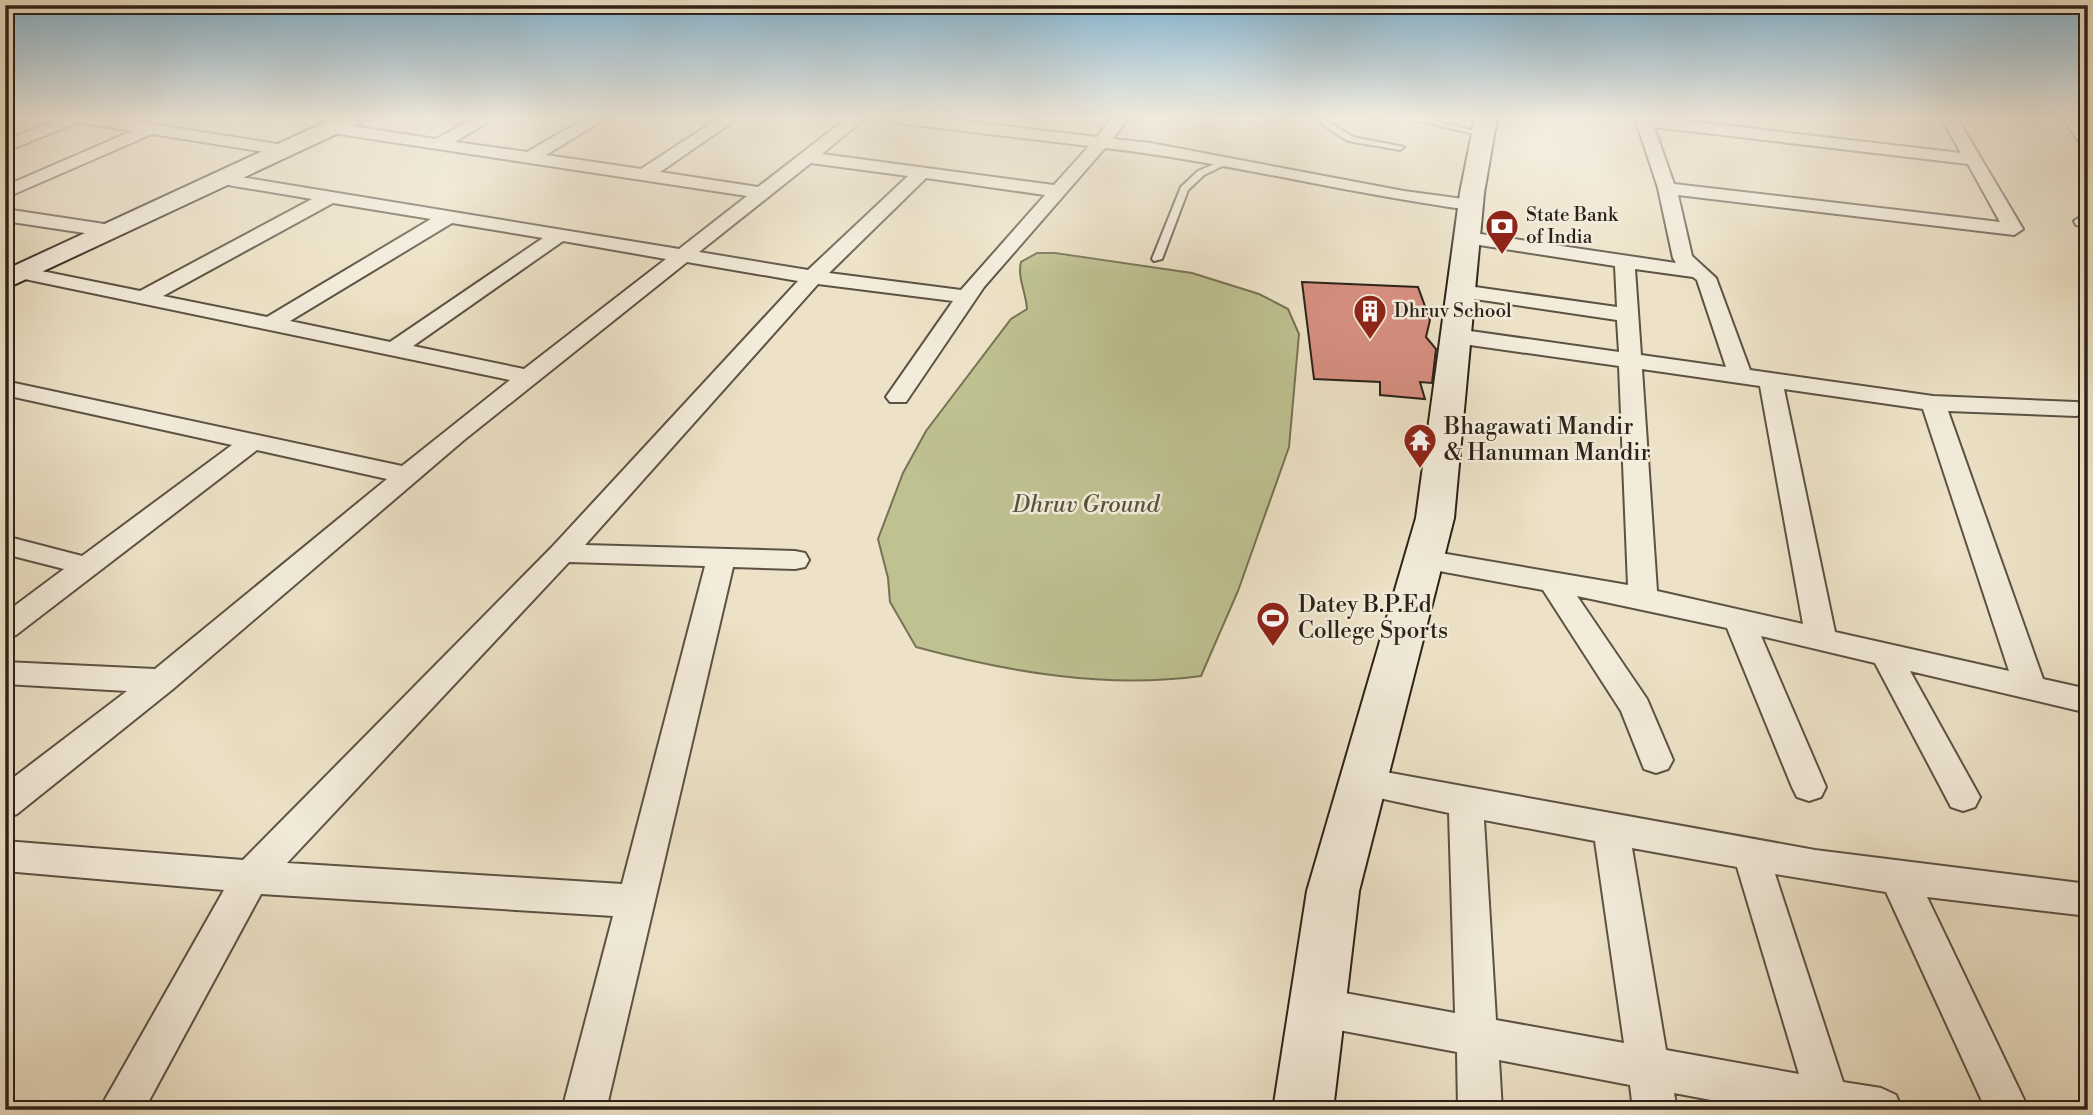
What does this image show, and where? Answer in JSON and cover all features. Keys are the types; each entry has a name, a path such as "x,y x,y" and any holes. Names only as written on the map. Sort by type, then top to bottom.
{"street":[{"path":"5,193 57,170"},
{"path":"14,277 241,170"},
{"path":"610,170 762,193"},
{"path":"644,175 651,170"},
{"path":"5,804 162,681 406,475 791,170"},
{"path":"907,170 1057,191"},
{"path":"898,397 968,297 1076,170"},
{"path":"1265,170 1404,196 1469,221 1625,262 1700,272"},
{"path":"1303,1110 1333,891 1435,518 1469,221 1478,170"},
{"path":"1661,170 1683,258 1706,278 1741,377"},
{"path":"1667,188 2014,229 1980,170"},
{"path":"120,1110 251,877 562,553 813,277 922,172"},
{"path":"222,179 813,277 968,297"},
{"path":"141,299 330,197"},
{"path":"5,215 111,231"},
{"path":"270,324 449,217"},
{"path":"394,349 559,235"},
{"path":"1625,262 1643,598"},
{"path":"14,277 141,299 530,377"},
{"path":"1461,291 1628,315"},
{"path":"1455,337 1933,402 2084,415"},
{"path":"1772,381 1821,638"},
{"path":"5,388 406,475"},
{"path":"1933,402 2030,687"},
{"path":"5,628 252,442"},
{"path":"5,545 86,566"},
{"path":"562,553 795,560"},
{"path":"584,1110 720,558"},
{"path":"1423,559 1643,598 2088,701"},
{"path":"1553,583 1636,708 1656,760"},
{"path":"1739,620 1809,787"},
{"path":"1885,653 1963,797"},
{"path":"5,673 162,681"},
{"path":"1363,782 1751,855 1899,879 2088,900"},
{"path":"1466,802 1480,1110"},
{"path":"1611,830 1655,1110"},
{"path":"1751,855 1830,1105"},
{"path":"5,856 251,877 635,901"},
{"path":"1899,879 2008,1110"},
{"path":"1317,1007 1648,1067 1830,1105 1881,1110"}],"lane":[{"path":"1157,259 1184,190 1202,173 1209,170"}],"green space":[{"name":"Dhruv Ground","path":"1037,253 1055,253 1192,273 1259,294 1288,309 1299,334 1289,447 1238,591 1201,676 1165,680 1093,679 1022,671 951,656 916,647 890,602 888,578 878,539 903,473 926,431 1011,319 1027,309 1020,273 1021,262"}],"building":[{"name":"Dhruv School","path":"1302,282 1418,287 1430,320 1426,337 1436,349 1432,383 1420,382 1425,399 1380,395 1380,382 1314,379"}],"place":[{"name":"State Bank of India","path":"1502,256"},
{"name":"Dhruv School","path":"1370,341"},
{"name":"Bhagawati Mandir & Hanuman Mandir","path":"1420,470"},
{"name":"Datey B.P.Ed College Sports","path":"1273,648"}]}
